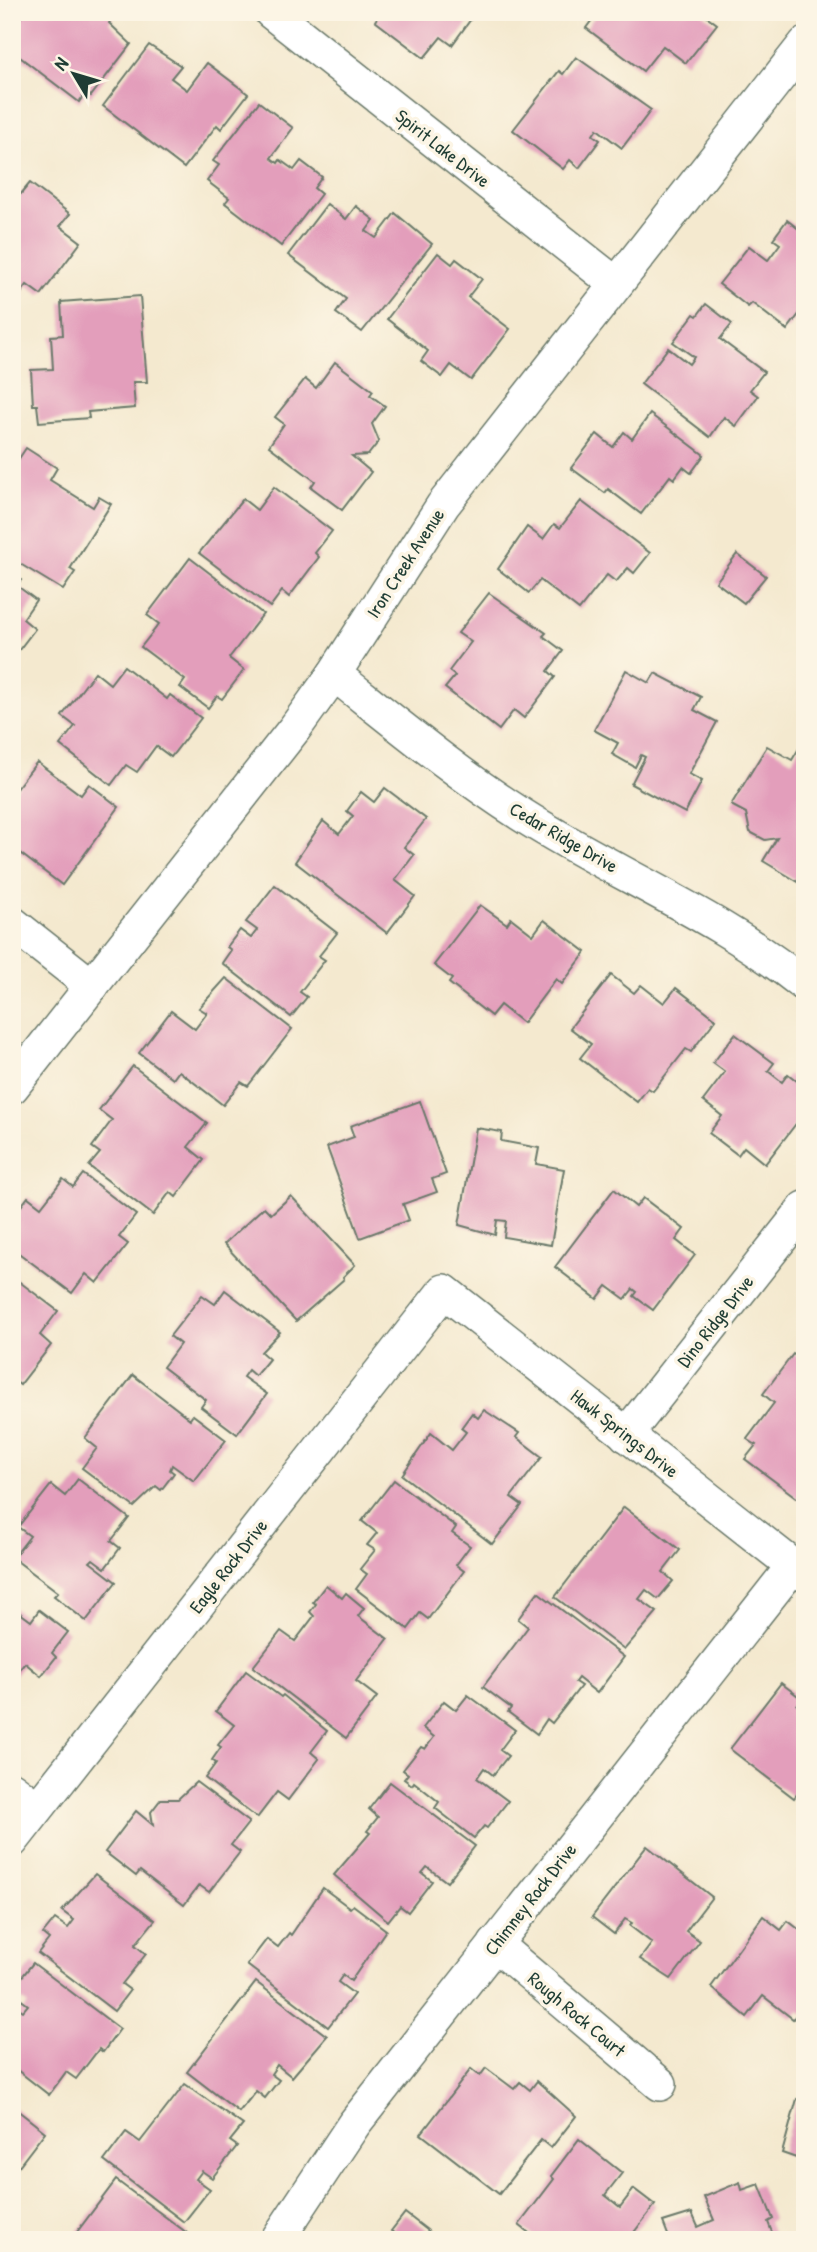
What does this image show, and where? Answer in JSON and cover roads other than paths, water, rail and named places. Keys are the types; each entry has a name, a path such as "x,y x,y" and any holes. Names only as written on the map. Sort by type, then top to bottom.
{"street":[{"name":"Spirit Lake Drive","path":"271,12 616,284"},
{"name":"Iron Creek Avenue","path":"12,1087 334,674 443,505 805,44"},
{"name":"Cedar Ridge Drive","path":"334,674 459,773 523,816 693,908 761,950 805,985"},
{"path":"12,923 92,986"},
{"name":"Dino Ridge Drive","path":"626,1435 805,1208"},
{"name":"Hawk Springs Drive","path":"444,1291 799,1571"},
{"name":"Eagle Rock Drive","path":"12,1841 25,1798 444,1291"},
{"name":"Chimney Rock Drive","path":"277,2240 354,2124 495,1944 799,1571"},
{"name":"Rough Rock Court","path":"495,1944 660,2084"}]}
